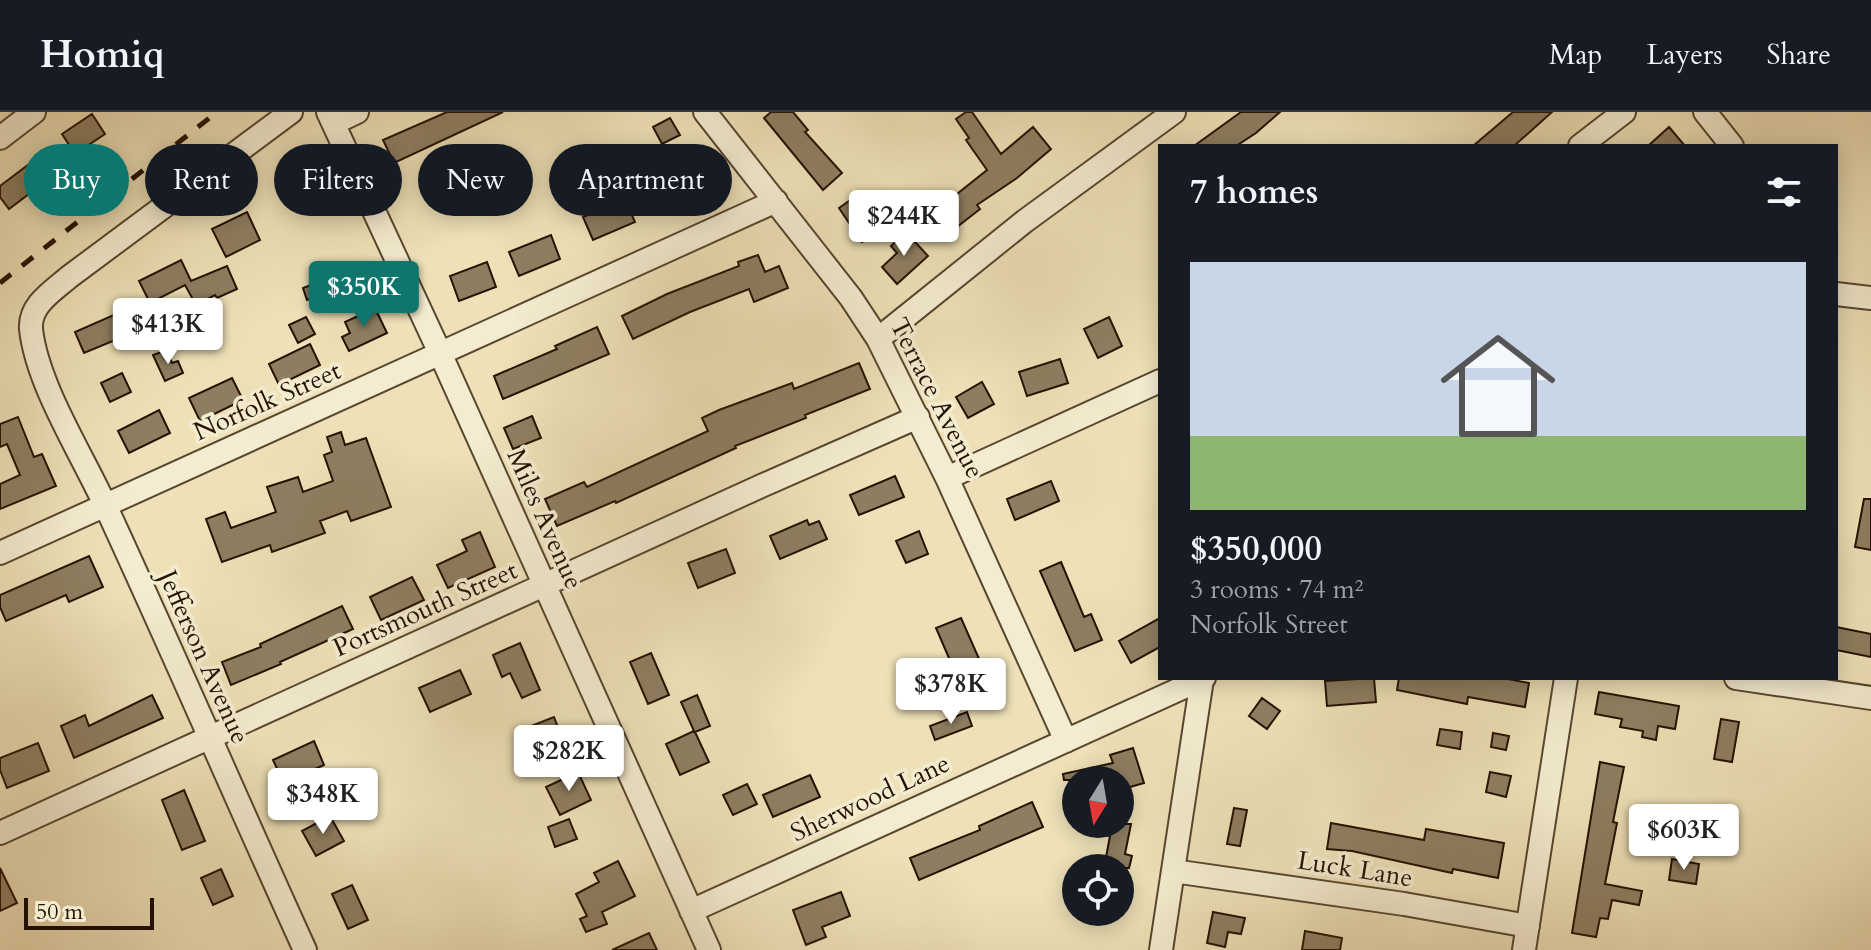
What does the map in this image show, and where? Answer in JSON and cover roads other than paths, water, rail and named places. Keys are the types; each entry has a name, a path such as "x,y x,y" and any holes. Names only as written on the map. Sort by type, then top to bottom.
{"street":[{"path":"0,138 34,112"},
{"name":"Jefferson Avenue","path":"291,112 81,268 40,302 33,313 31,326 37,360 49,388 105,504 305,950"},
{"path":"331,117 357,112"},
{"path":"878,339 1013,231 1174,112"},
{"path":"1583,144 1624,112"},
{"path":"1705,112 1730,144"},
{"name":"Terrace Avenue","path":"713,115 851,298 878,339 947,478 1066,741"},
{"name":"Miles Avenue","path":"331,117 709,950"},
{"name":"Norfolk Street","path":"0,553 776,201"},
{"path":"1838,294 1871,298"},
{"path":"947,478 1158,382"},
{"name":"Portsmouth Street","path":"0,833 918,417"},
{"name":"Sherwood Lane","path":"691,911 1199,680"},
{"path":"1161,950 1203,680"},
{"path":"1524,950 1566,680"},
{"path":"1750,680 1871,698"},
{"name":"Luck Lane","path":"1173,871 1404,904 1528,926"}],"railway":[{"path":"0,283 217,112"}]}
